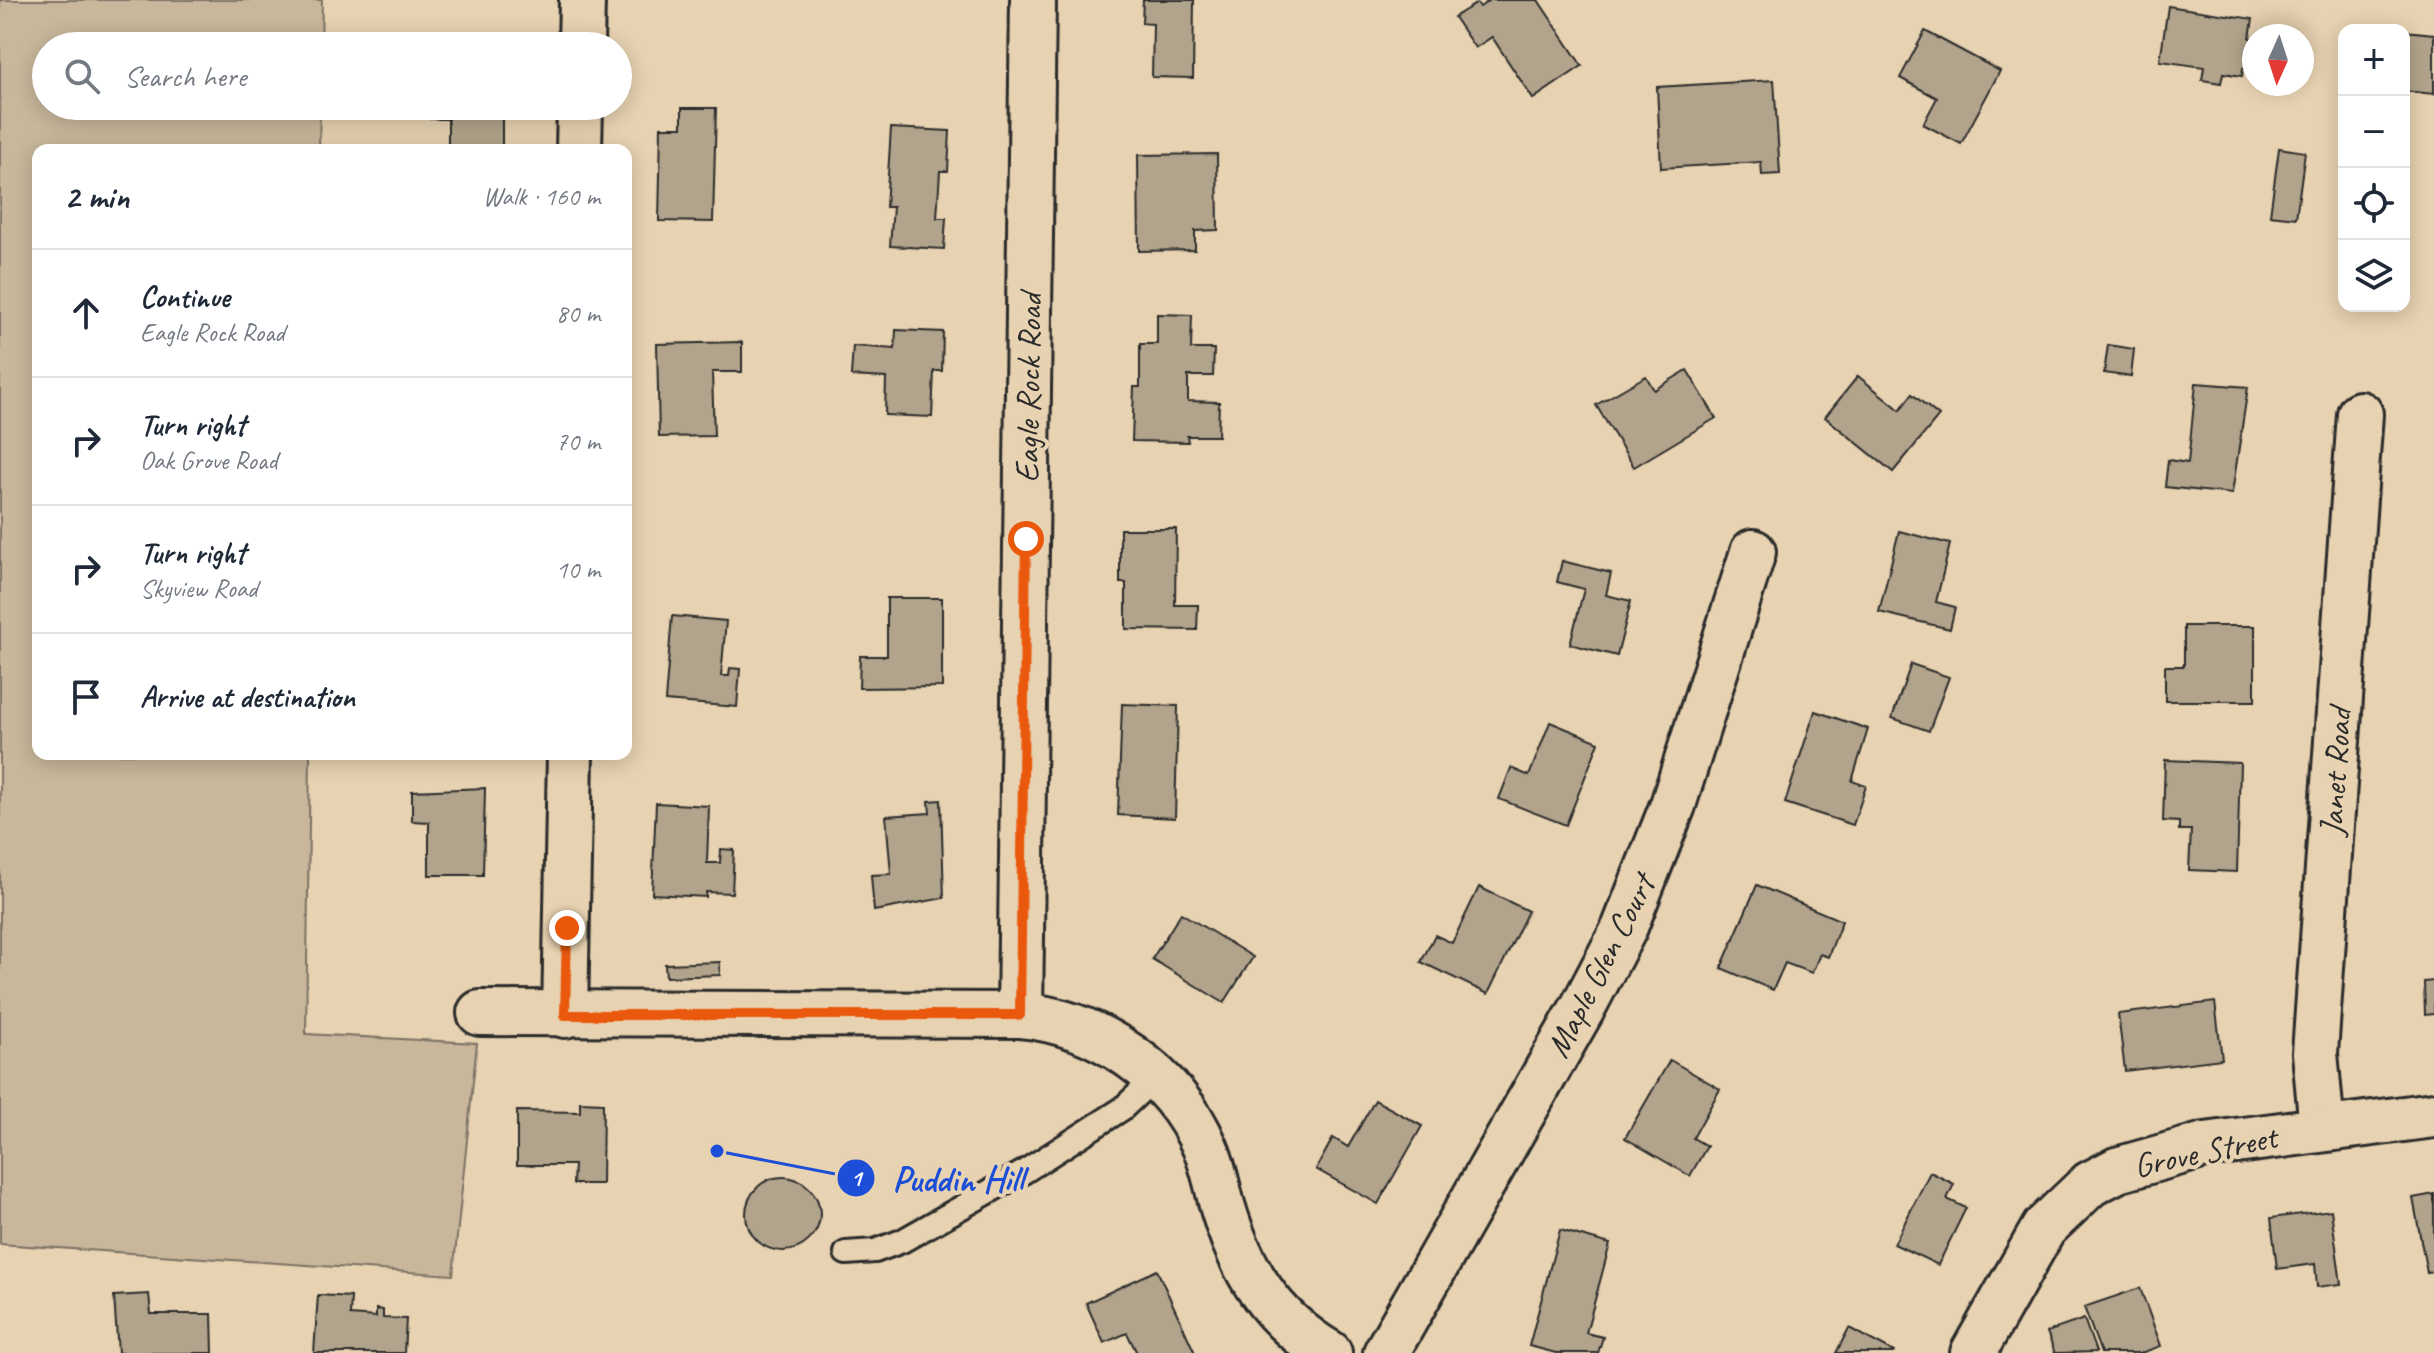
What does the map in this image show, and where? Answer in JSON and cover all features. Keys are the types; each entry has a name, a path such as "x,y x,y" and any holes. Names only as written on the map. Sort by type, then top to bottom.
{"street":[{"path":"581,32 582,0"},
{"name":"Eagle Rock Road","path":"1020,1015 1033,0"},
{"path":"579,144 580,120"},
{"name":"Janet Road","path":"2322,1129 2315,1053 2360,414"},
{"name":"Maple Glen Court","path":"1386,1353 1582,1009 1624,929 1673,805 1753,552"},
{"path":"565,1015 570,760"},
{"path":"480,1013 1020,1015 1061,1022 1080,1029 1119,1050 1156,1077 1185,1109 1206,1148 1229,1228 1249,1277 1282,1319 1329,1353"},
{"name":"Grove Street","path":"1973,1353 2044,1228 2090,1184 2117,1170 2173,1151 2434,1115"}],"lane":[{"path":"846,1253 888,1247 956,1211 1122,1109 1156,1077"}],"shaded area":[{"path":"0,0 322,0 321,32 32,32 32,120 320,120 319,144 32,144 32,760 310,760 306,1034 477,1043 453,1275 0,1244"}],"building":[{"path":"1143,0 1194,0 1193,78 1152,77 1153,24 1142,23"},
{"path":"1490,0 1538,0 1582,66 1533,99 1492,37 1475,48 1454,17 1477,3 1480,7"},
{"path":"2168,6 2253,19 2252,24 2242,24 2242,76 2223,73 2221,83 2202,80 2204,67 2160,61"},
{"path":"1925,31 2000,71 1961,144 1923,124 1937,98 1900,78"},
{"path":"2410,32 2434,34 2434,94 2410,92"},
{"path":"1774,80 1780,174 1762,175 1761,162 1661,168 1657,87"},
{"path":"682,108 716,108 713,222 659,221 661,127 682,127"},
{"path":"448,120 502,120 502,144 448,144"},
{"path":"891,128 950,131 948,171 940,171 937,218 946,218 944,249 890,246 893,207 886,207"},
{"path":"2279,148 2305,152 2296,218 2270,215"},
{"path":"1217,154 1218,230 1195,231 1195,250 1139,251 1138,155"},
{"path":"1157,314 1192,315 1191,349 1214,349 1213,376 1188,376 1188,401 1219,402 1218,436 1187,436 1188,442 1132,441 1134,387 1140,387 1140,344 1157,344"},
{"path":"896,330 943,332 942,371 934,371 932,417 885,415 886,378 851,376 853,346 895,349"},
{"path":"742,342 742,372 712,372 714,436 659,437 657,344"},
{"path":"2108,345 2134,349 2131,377 2104,373"},
{"path":"1687,370 1716,418 1634,467 1596,405 1646,376 1654,390"},
{"path":"1858,376 1900,410 1912,394 1939,416 1893,472 1825,417"},
{"path":"2196,383 2248,387 2232,494 2165,487 2168,460 2188,463"},
{"path":"1120,529 1176,529 1175,605 1198,605 1197,630 1126,629 1126,583 1120,583"},
{"path":"1899,531 1950,544 1936,602 1955,607 1950,629 1879,612"},
{"path":"1562,561 1611,573 1606,595 1631,601 1617,656 1570,644 1584,589 1557,582"},
{"path":"887,598 942,598 942,687 859,688 860,656 887,656"},
{"path":"672,616 726,621 721,676 729,676 730,668 740,669 737,707 665,701"},
{"path":"2184,626 2255,626 2255,701 2165,701 2165,666 2184,666"},
{"path":"1911,664 1949,677 1929,731 1892,718"},
{"path":"1122,704 1178,706 1175,818 1118,815"},
{"path":"1815,711 1868,729 1852,781 1866,786 1853,825 1785,803"},
{"path":"1550,722 1599,742 1566,825 1499,799 1511,768 1529,776"},
{"path":"2165,760 2240,763 2237,872 2189,870 2191,830 2179,830 2179,822 2163,821"},
{"path":"485,788 483,875 429,875 429,822 412,821 412,791"},
{"path":"941,800 944,898 874,911 871,875 891,874 886,816 930,813 929,801"},
{"path":"656,803 709,806 707,863 720,863 721,849 734,850 732,893 706,892 706,897 652,894"},
{"path":"1757,885 1842,921 1828,957 1820,954 1812,973 1785,963 1773,990 1721,968"},
{"path":"1479,887 1528,911 1488,994 1421,962 1435,935 1452,943"},
{"path":"1181,913 1253,957 1224,1003 1152,959"},
{"path":"720,962 720,975 666,977 665,964"},
{"path":"2434,981 2434,1014 2425,1015 2424,982"},
{"path":"2215,1002 2222,1059 2125,1071 2118,1014"},
{"path":"1670,1060 1720,1089 1693,1138 1707,1146 1690,1176 1625,1138"},
{"path":"1375,1100 1422,1126 1378,1204 1316,1169 1333,1138 1348,1147"},
{"path":"580,1102 603,1103 602,1184 573,1184 574,1165 517,1165 517,1111 580,1112"},
{"path":"1930,1172 1954,1184 1947,1199 1966,1208 1938,1265 1894,1244"},
{"path":"783,1177 804,1183 814,1193 820,1214 814,1235 804,1245 783,1251 762,1245 752,1235 746,1214 752,1193 762,1183"},
{"path":"2434,1194 2434,1272 2427,1273 2413,1198"},
{"path":"2331,1210 2341,1284 2317,1287 2315,1264 2277,1269 2271,1218"},
{"path":"1560,1230 1610,1244 1586,1333 1603,1337 1598,1353 1556,1353 1529,1346"},
{"path":"1157,1270 1195,1353 1137,1353 1127,1333 1104,1343 1086,1303"},
{"path":"2140,1288 2161,1346 2141,1353 2101,1353 2084,1307"},
{"path":"149,1294 151,1314 212,1314 213,1353 118,1353 114,1296"},
{"path":"318,1295 351,1297 350,1315 376,1317 376,1309 383,1310 383,1318 406,1319 404,1353 314,1353"},
{"path":"2084,1319 2096,1352 2055,1353 2047,1332"},
{"path":"1849,1328 1894,1352 1836,1353"}],"place":[{"name":"Puddin Hill","path":"717,1151"}],"route":[{"path":"567,928 565,1015 1020,1015 1026,539"}]}
